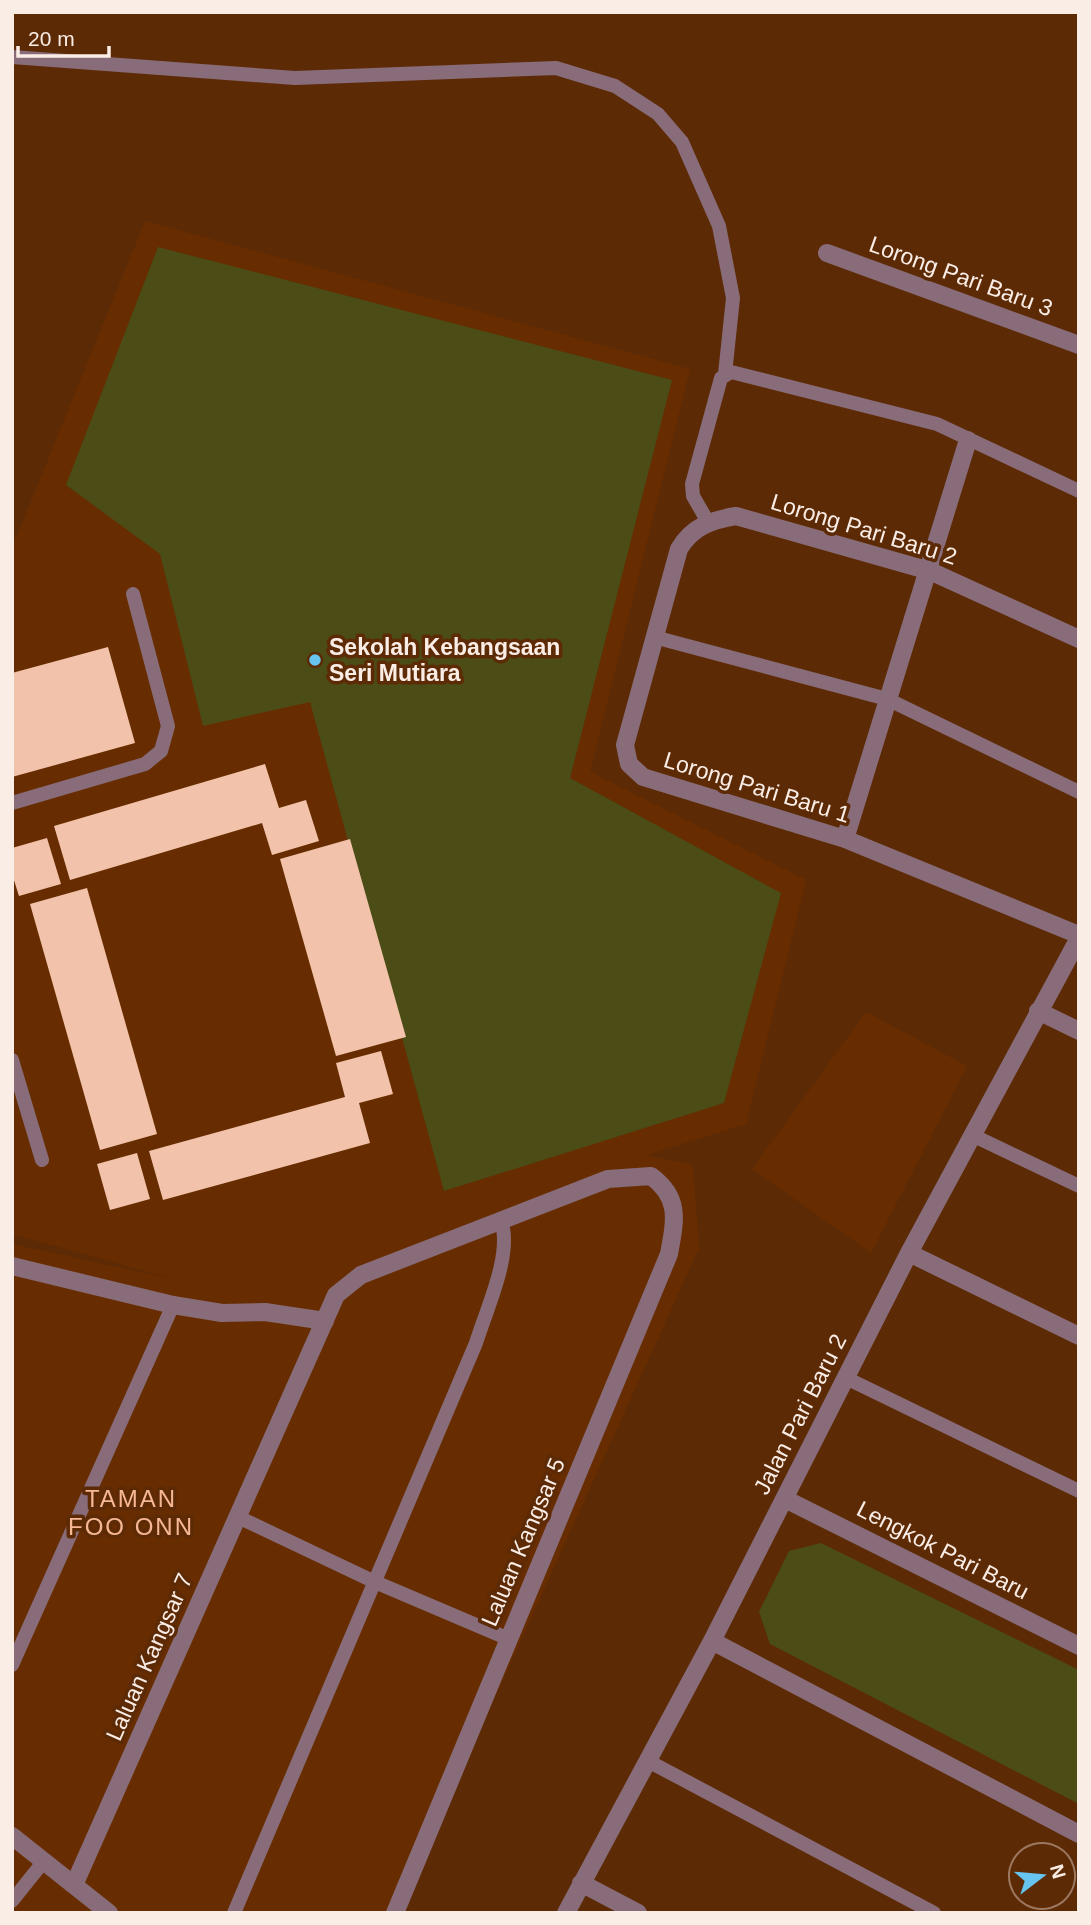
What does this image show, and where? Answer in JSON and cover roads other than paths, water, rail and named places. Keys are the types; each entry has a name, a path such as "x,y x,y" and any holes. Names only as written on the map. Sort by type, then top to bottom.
{"street":[{"name":"Lorong Pari Baru 3","path":"827,253 1079,345"},
{"path":"845,839 887,699 930,571 968,440"},
{"name":"Lorong Pari Baru 2","path":"708,523 736,516 930,571 1079,639"},
{"name":"Lorong Pari Baru 1","path":"708,523 686,537 679,549 625,745 629,764 636,772 845,839 1079,937"},
{"name":"Jalan Pari Baru 2","path":"566,1913 712,1641 909,1253 1079,937"},
{"path":"1038,1011 1079,1031"},
{"name":"Laluan Kangsar 5","path":"395,1913 669,1254 674,1226 673,1205 666,1186 651,1175 608,1179 501,1221"},
{"name":"Laluan Kangsar 7","path":"74,1885 336,1295 361,1275 501,1221"},
{"path":"909,1253 1079,1336"},
{"path":"15,1273 222,1313 265,1312 325,1321"},
{"name":"Lengkok Pari Baru","path":"785,1499 1079,1646"},
{"path":"712,1641 1079,1834"},
{"path":"12,1836 109,1913"},
{"path":"581,1883 638,1913"}],"lane":[{"path":"12,57 295,78 556,68 615,86 658,114 682,142 719,226 733,298 725,374"},
{"path":"708,523 693,496 692,484 721,378 731,372 937,424 1079,491"},
{"path":"12,803 145,764 161,751 168,726 133,594"},
{"path":"654,636 887,699 1079,792"},
{"path":"12,1059 41,1160"},
{"path":"972,1135 1079,1185"},
{"path":"234,1913 475,1343 503,1255 505,1232 501,1221"},
{"path":"12,1665 173,1305"},
{"path":"846,1378 1079,1491"},
{"path":"237,1517 375,1582 509,1639"},
{"path":"648,1761 934,1913"},
{"path":"12,1901 44,1861"}],"place":[{"name":"Sekolah Kebangsaan Seri Mutiara","path":"315,660"}],"district":[{"name":"TAMAN FOO ONN","path":"131,1512"}]}
